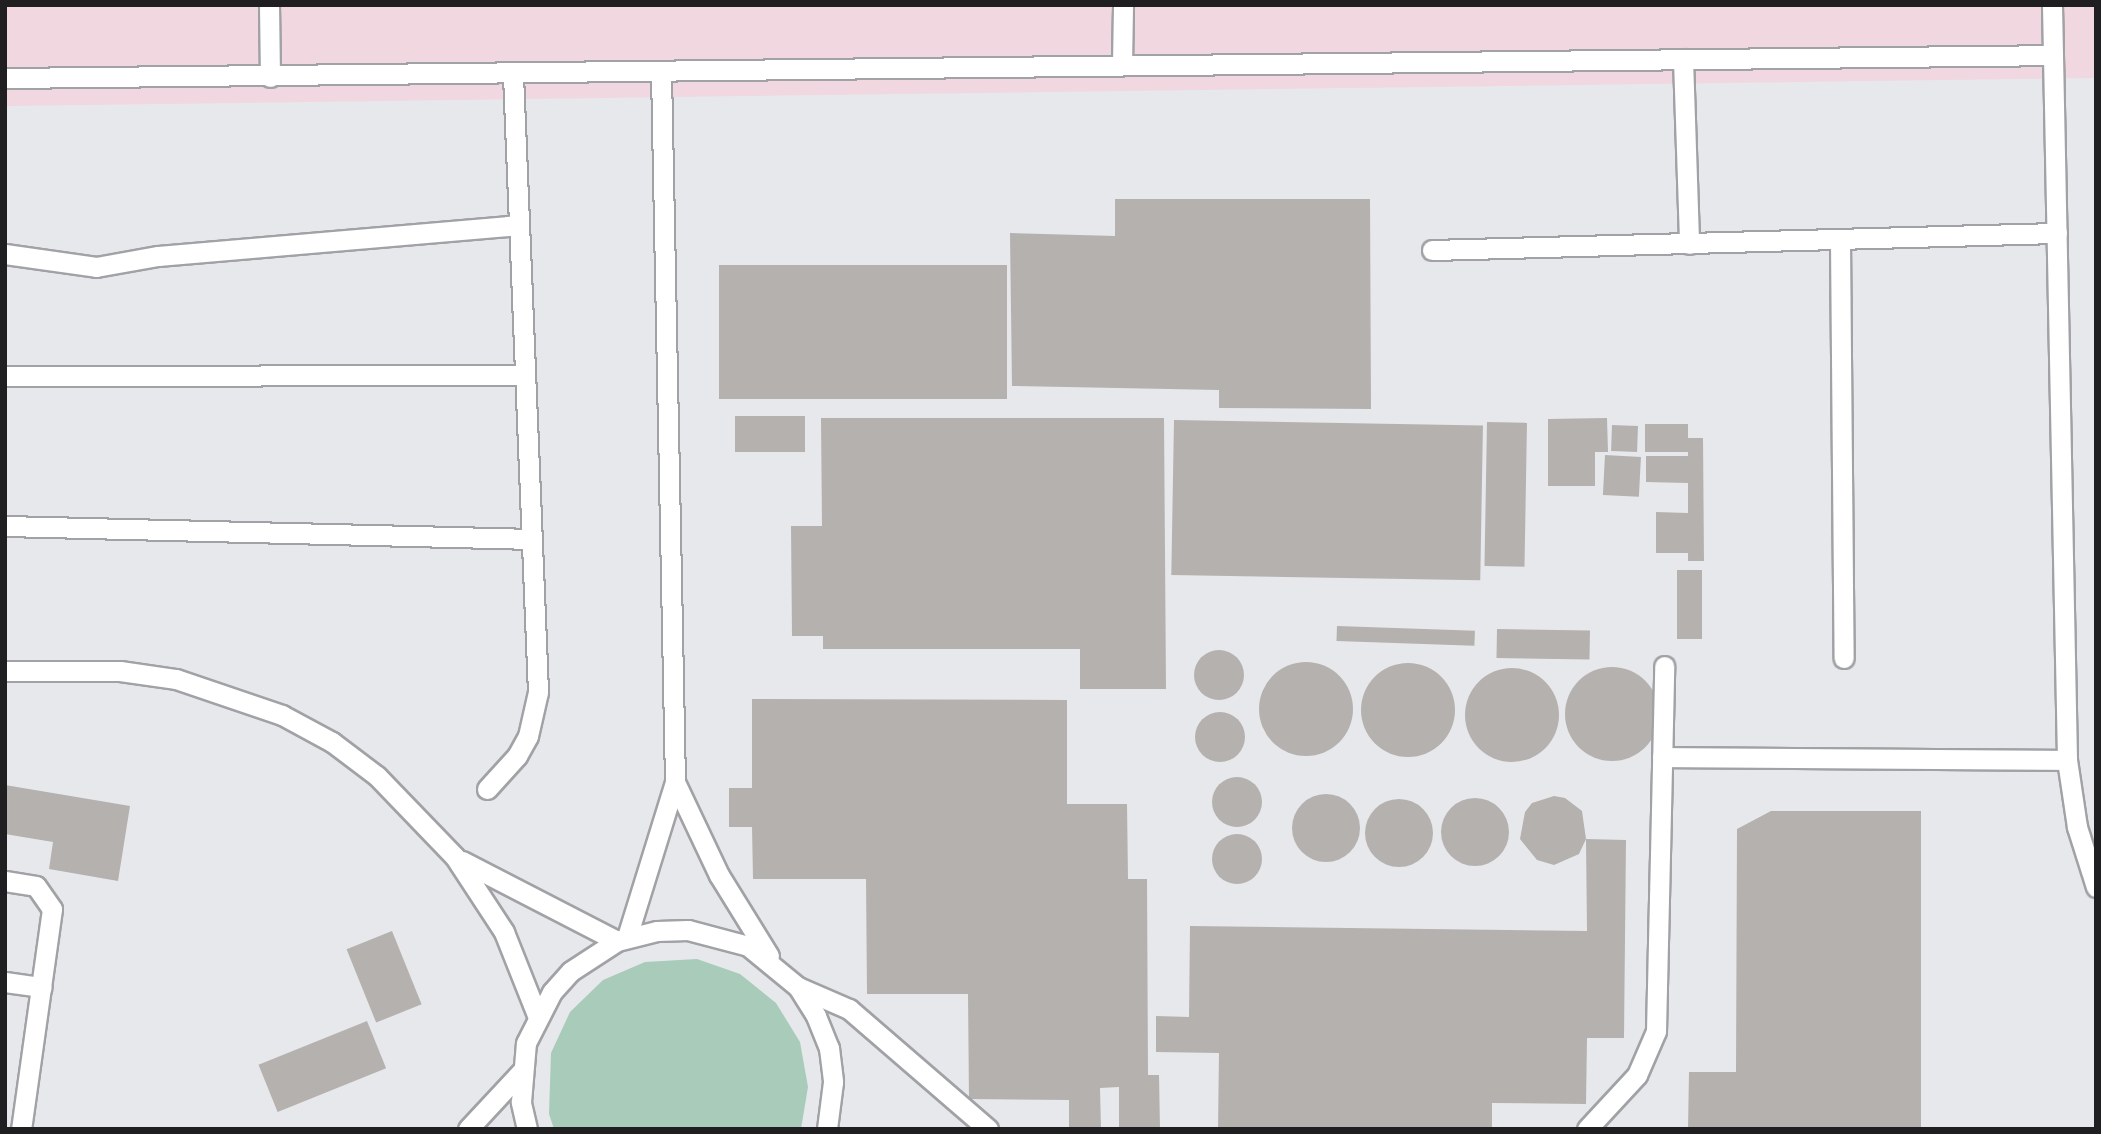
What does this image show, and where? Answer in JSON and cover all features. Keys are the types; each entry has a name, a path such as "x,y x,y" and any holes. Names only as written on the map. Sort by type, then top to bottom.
{"lane":[{"path":"269,5 270,77"},
{"path":"1122,64 1123,5"},
{"path":"2052,5 2067,760 2075,816 2091,859 2096,887"},
{"path":"5,78 2053,55"},
{"path":"1682,59 1689,244"},
{"path":"622,939 675,782 661,72"},
{"path":"487,789 517,756 535,715 538,692 513,74"},
{"path":"5,254 96,267 158,256 519,226"},
{"path":"1432,250 2057,233"},
{"path":"1840,241 1844,658"},
{"path":"5,376 525,375"},
{"path":"5,526 532,539"},
{"path":"1587,1129 1637,1075 1656,1031 1664,666"},
{"path":"5,671 120,671 176,680 282,715 332,742 377,776 455,857 504,932 537,1016"},
{"path":"1662,757 2067,760"},
{"path":"675,782 719,875 774,964 798,987 816,1016 829,1048 833,1082 827,1129"},
{"path":"455,857 622,939"},
{"path":"5,881 36,886 49,900 52,918 21,1129"},
{"path":"527,1129 521,1072 537,1016 571,971 622,939 678,930 719,935 774,964"},
{"path":"5,982 42,987"},
{"path":"798,987 849,1009 988,1129"},
{"path":"468,1129 521,1072"}],"shaded area":[{"path":"5,5 2096,5 2096,78 5,106"}],"green space":[{"path":"697,959 740,974 776,1003 800,1042 808,1087 801,1129 554,1129 549,1114 551,1053 570,1012 603,980 645,962"}],"building":[{"path":"1115,199 1370,199 1371,409 1219,408 1219,390 1012,386 1010,233 1115,236"},
{"path":"719,265 1007,265 1007,399 719,399"},
{"path":"735,416 805,416 805,452 735,452"},
{"path":"821,418 1164,418 1166,689 1080,689 1080,649 823,649 823,636 792,636 791,526 822,526"},
{"path":"1607,418 1608,452 1595,452 1595,486 1548,486 1548,419"},
{"path":"1174,420 1483,425 1480,580 1171,575"},
{"path":"1487,422 1527,423 1524,567 1484,566"},
{"path":"1645,424 1688,424 1688,438 1703,438 1704,561 1688,561 1688,553 1656,553 1656,512 1688,513 1688,483 1646,482 1646,456 1688,456 1688,452 1645,452"},
{"path":"1612,425 1638,426 1637,452 1611,451"},
{"path":"1605,455 1641,457 1639,497 1603,495"},
{"path":"1677,570 1702,570 1702,639 1677,639"},
{"path":"1337,626 1475,631 1474,646 1336,641"},
{"path":"1497,629 1590,631 1589,660 1496,658"},
{"path":"1219,650 1237,657 1244,675 1237,693 1219,700 1201,693 1194,675 1201,657"},
{"path":"1306,662 1324,665 1339,676 1350,691 1353,709 1350,727 1339,742 1324,753 1306,756 1288,753 1273,742 1262,727 1259,709 1262,691 1273,676 1288,665"},
{"path":"1408,663 1426,666 1441,677 1452,692 1455,710 1452,728 1441,743 1426,754 1408,757 1390,754 1375,743 1364,728 1361,710 1364,692 1375,677 1390,666"},
{"path":"1612,667 1630,671 1645,681 1655,696 1659,714 1655,732 1645,747 1630,757 1612,761 1594,757 1579,747 1569,732 1565,714 1569,696 1579,681 1594,671"},
{"path":"1512,668 1530,672 1545,682 1555,697 1559,715 1555,733 1545,748 1530,758 1512,762 1494,758 1479,748 1469,733 1465,715 1469,697 1479,682 1494,672"},
{"path":"752,699 1067,700 1067,804 1127,804 1128,879 1147,879 1148,1075 1159,1075 1160,1129 1119,1129 1119,1087 1100,1088 1101,1129 1069,1129 1069,1100 969,1099 968,994 867,994 866,879 753,879 752,827 729,827 729,788 752,788"},
{"path":"1220,712 1238,719 1245,737 1238,755 1220,762 1202,755 1195,737 1202,719"},
{"path":"1237,777 1255,784 1262,802 1255,820 1237,827 1219,820 1212,802 1219,784"},
{"path":"5,785 130,806 118,881 49,869 53,842 5,834"},
{"path":"1326,794 1339,797 1350,804 1357,815 1360,828 1357,841 1350,852 1339,859 1326,862 1313,859 1302,852 1295,841 1292,828 1295,815 1302,804 1313,797"},
{"path":"1554,796 1565,798 1582,811 1586,839 1579,854 1554,865 1537,860 1520,839 1525,812 1532,803"},
{"path":"1475,798 1488,800 1499,808 1507,819 1507,845 1499,856 1488,864 1475,866 1462,864 1451,856 1443,845 1441,832 1443,819 1451,808 1462,800"},
{"path":"1399,799 1412,801 1423,809 1431,820 1431,846 1423,857 1412,865 1399,867 1386,865 1375,857 1367,846 1365,833 1367,820 1375,809 1386,801"},
{"path":"1771,811 1921,811 1921,1129 1688,1129 1689,1072 1736,1072 1737,829"},
{"path":"1237,834 1255,841 1262,859 1255,877 1237,884 1219,877 1212,859 1219,841"},
{"path":"1586,839 1626,840 1624,1038 1587,1038 1586,1104 1492,1103 1492,1129 1218,1129 1219,1053 1156,1052 1156,1016 1189,1017 1190,926 1587,931"},
{"path":"392,931 422,1004 376,1023 347,949"},
{"path":"367,1021 386,1068 278,1112 259,1065"}]}
